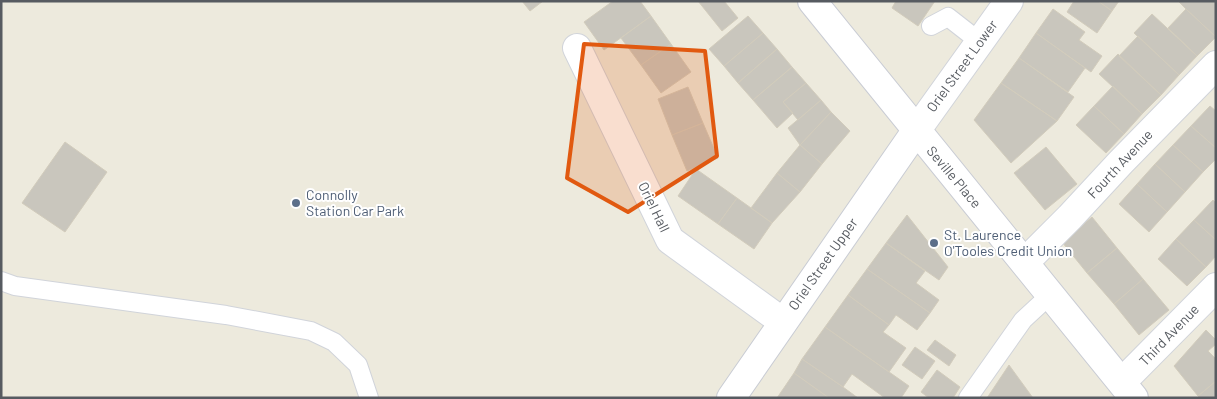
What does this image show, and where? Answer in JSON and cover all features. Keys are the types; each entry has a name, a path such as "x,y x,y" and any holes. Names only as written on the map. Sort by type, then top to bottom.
{"street":[{"name":"Seville Place","path":"812,1 1128,390"},
{"name":"Oriel Street Lower","path":"916,131 1009,1"},
{"name":"Oriel Hall","path":"577,48 670,240 783,322"},
{"name":"Fourth Avenue","path":"1024,262 1070,217 1216,65"},
{"name":"Oriel Street Upper","path":"730,398 916,131"},
{"name":"Third Avenue","path":"1128,390 1216,287"}],"lane":[{"path":"931,26 948,17 980,42"},
{"path":"1,281 15,286 226,315 311,331 334,342 358,365 369,396"},
{"path":"968,398 1023,320 1050,295"}],"highlighted area":[{"path":"584,44 705,51 717,156 628,212 567,178"}],"building":[{"path":"522,1 543,1 530,11"},
{"path":"613,1 640,1 651,16 604,50 584,22"},
{"path":"698,1 724,1 738,18 722,31"},
{"path":"896,1 935,1 918,26 892,8"},
{"path":"1074,1 1098,1 1112,11 1097,33 1067,12"},
{"path":"1098,1 1119,1 1112,11"},
{"path":"1178,1 1216,1 1216,37 1186,9"},
{"path":"1053,9 1085,32 1079,40 1102,56 1091,72 1036,33"},
{"path":"1186,9 1216,37 1197,56 1168,28"},
{"path":"1152,14 1197,56 1179,75 1134,33"},
{"path":"651,16 671,44 641,65 621,38"},
{"path":"748,16 763,33 724,66 709,49"},
{"path":"763,33 777,49 738,83 724,66"},
{"path":"1036,33 1085,68 1068,92 1019,58"},
{"path":"1138,36 1179,75 1161,95 1119,56"},
{"path":"671,44 691,72 661,93 641,65"},
{"path":"777,49 792,67 753,100 738,83"},
{"path":"1118,54 1161,95 1142,114 1099,74"},
{"path":"1019,58 1074,97 1057,121 1001,83"},
{"path":"792,67 806,83 783,102 793,113 777,128 753,100"},
{"path":"806,83 821,100 798,120 783,102"},
{"path":"1001,83 1057,121 1011,163 974,120"},
{"path":"1113,86 1142,114 1124,134 1094,106"},
{"path":"688,87 703,123 672,135 658,99"},
{"path":"821,100 831,112 800,145 788,128"},
{"path":"1094,106 1124,134 1106,153 1076,125"},
{"path":"1210,106 1216,111 1216,148 1191,126"},
{"path":"831,112 850,131 822,164 800,145"},
{"path":"703,123 718,158 687,171 672,135"},
{"path":"1191,126 1216,148 1216,159 1203,172 1173,145"},
{"path":"65,142 107,172 65,232 22,203"},
{"path":"800,145 822,164 800,192 777,173"},
{"path":"1173,145 1203,172 1185,192 1155,164"},
{"path":"1046,147 1077,184 1045,210 1014,173"},
{"path":"1155,164 1185,192 1167,212 1137,184"},
{"path":"696,169 737,198 718,224 678,196"},
{"path":"777,173 800,192 772,223 751,208"},
{"path":"1137,184 1167,212 1149,232 1119,204"},
{"path":"737,198 772,223 754,249 718,224"},
{"path":"1213,200 1216,203 1216,240 1194,220"},
{"path":"907,215 948,267 939,280 886,243"},
{"path":"1092,217 1117,248 1087,273 1062,242"},
{"path":"1194,220 1216,240 1216,256 1206,267 1176,239"},
{"path":"1176,239 1206,267 1187,286 1158,259"},
{"path":"886,243 925,271 916,283 939,300 930,313 867,269"},
{"path":"1117,248 1143,279 1114,304 1087,273"},
{"path":"867,269 930,313 917,330 896,315 889,325 848,295"},
{"path":"1143,279 1169,310 1139,335 1114,304"},
{"path":"848,295 889,325 883,332 906,348 889,372 825,327"},
{"path":"825,327 909,386 901,398 885,398 852,374 843,387 802,359"},
{"path":"1206,330 1216,340 1216,344 1208,351 1216,359 1216,381 1198,396 1174,366"},
{"path":"935,340 956,355 949,366 927,350"},
{"path":"915,347 935,361 922,379 902,365"},
{"path":"802,359 858,398 829,398 794,373"},
{"path":"1009,365 1033,398 987,398"},
{"path":"937,370 960,387 953,398 929,398 921,392"},
{"path":"794,373 829,398 777,398"},
{"path":"1216,381 1216,398 1200,398 1198,396"}],"place":[{"name":"Connolly Station Car Park","path":"296,203"},
{"name":"St. Laurence O'Tooles Credit Union","path":"934,243"}]}
